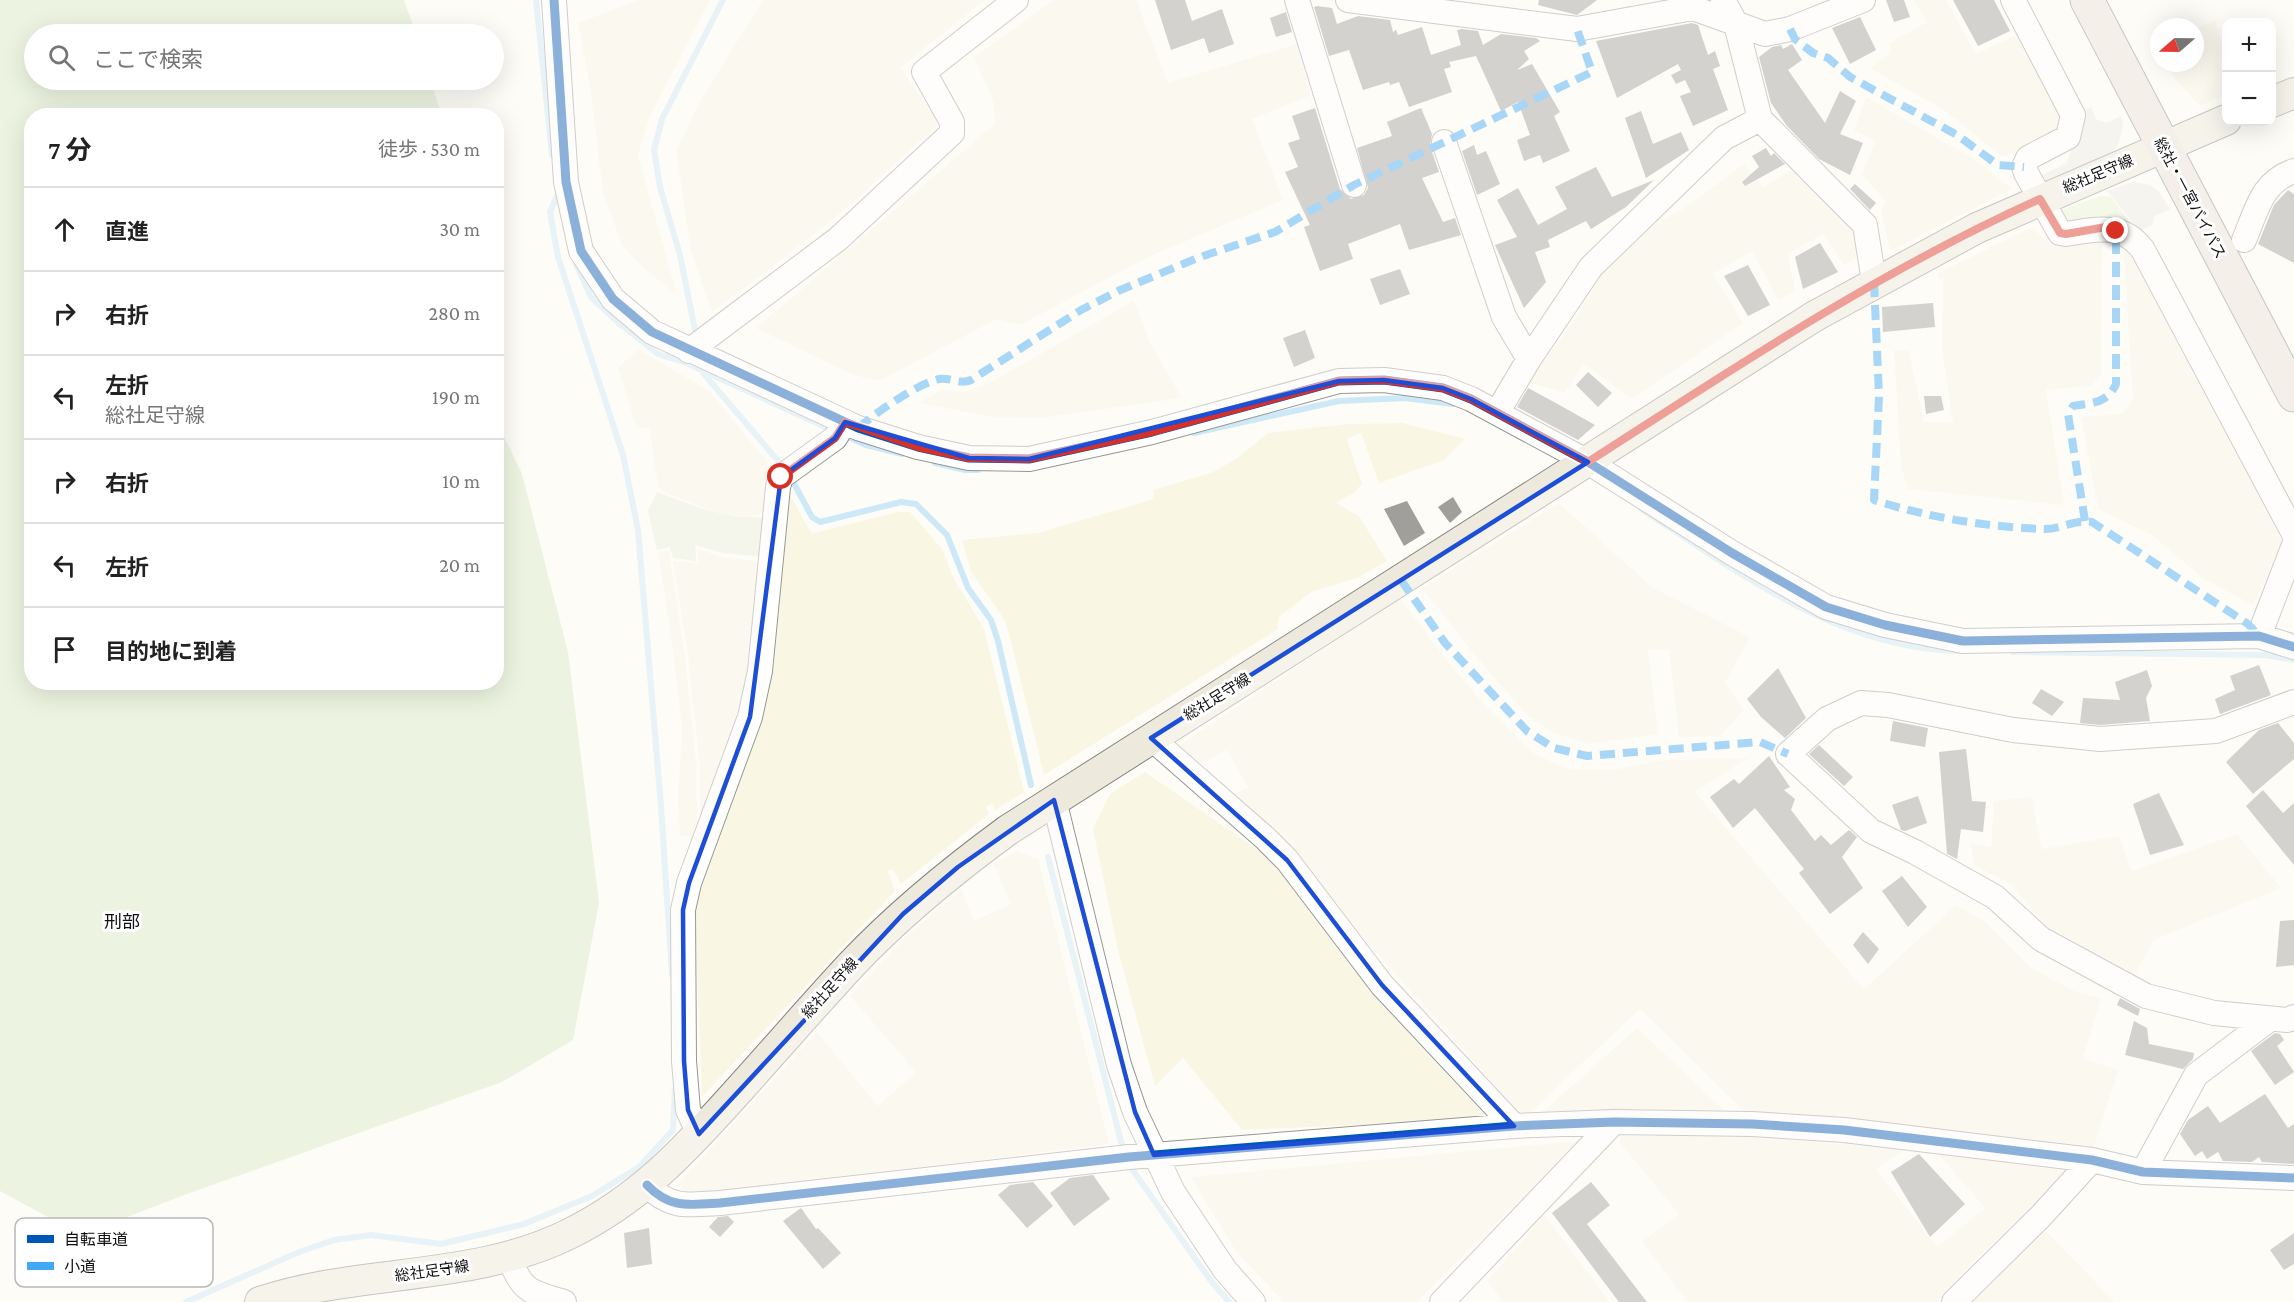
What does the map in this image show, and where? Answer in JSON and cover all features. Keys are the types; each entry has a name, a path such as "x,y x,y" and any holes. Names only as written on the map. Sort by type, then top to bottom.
{"highway":[{"name":"総社・一宮バイパス","path":"2087,0 2163,147 2291,378"}],"main road":[{"path":"2276,100 2294,93"},
{"name":"総社足守線","path":"260,1302 336,1284 453,1270 509,1257 569,1234 610,1212 647,1185 699,1134 852,964 903,914 958,867 1054,800 1791,331 1874,282 1977,228 2222,122"}],"street":[{"path":"554,0 557,79 566,182 581,251 613,300 652,332 840,429 969,458 1029,459 1152,432 1339,381 1384,380 1443,388 1497,413 1588,462 1732,553 1826,607 1885,625 1963,641 2259,636 2294,647"},
{"path":"689,351 838,239 952,133 952,122 924,72 1016,0"},
{"path":"1297,0 1353,186"},
{"path":"1348,0 1424,4 1576,29 1693,8 1765,34 1782,31 1863,0"},
{"path":"1723,0 1736,24 1760,119 1865,225 1874,282"},
{"path":"2013,0 2073,115 2068,138 2028,158 2025,162 2026,173 2060,233 2106,227 2135,240 2294,534"},
{"path":"1497,413 1529,359 1591,267 1724,138 1760,119"},
{"path":"1444,142 1504,317 1529,359"},
{"path":"2244,240 2266,188 2279,176 2294,171"},
{"path":"699,1134 688,1110 684,1061 683,910 688,883 750,717 760,671 778,487 787,472 840,429"},
{"path":"2259,636 2294,545"},
{"path":"2286,1022 2214,1013 2146,996 2041,939 1995,897 1915,852 1871,831 1788,754 1827,719 1862,703 1888,705 2013,730 2100,739 2216,731 2294,702"},
{"path":"1151,738 1287,860 1382,985 1514,1126"},
{"path":"1054,800 1119,1065 1154,1155 1200,1235 1253,1302"},
{"path":"2143,1172 2196,1076 2286,1022"},
{"path":"1442,1302 1614,1122"},
{"path":"647,1185 667,1202 683,1205 720,1203 1124,1157 1514,1126 1614,1122 1752,1124 1844,1130 2092,1160 2143,1172 2294,1178"},
{"path":"1954,1302 2041,1216 2092,1160"},
{"path":"509,1257 516,1276 530,1292 564,1302"}],"highlighted area":[{"path":"1384,380 1443,388 1471,399 1588,462 1151,738 1287,860 1382,985 1514,1126 1154,1155 1135,1112 1054,800 958,867 903,914 699,1134 688,1110 684,1061 683,910 689,883 750,717 781,477 835,438 845,422 969,458 1029,459 1339,381"}],"shaded area":[{"path":"638,0 710,0 650,116 638,155 677,295 640,265 622,245 603,193 590,86 578,23"},
{"path":"763,0 985,0 900,68 940,123 842,212 712,312 691,251 676,151 700,101"},
{"path":"1054,0 1136,0 1168,83 1297,44 1311,95 1252,119 1283,200 1150,256 1020,325 997,319 879,381 853,375 756,328 995,124 993,101 974,57"},
{"path":"1913,0 1946,0 1976,54 2020,33 2065,115 2064,131 2002,157 1947,112 1870,68 1891,53 1889,43 1927,22"},
{"path":"2216,20 2222,46 2222,96 2200,106 2171,72 2204,72 2204,25"},
{"path":"1866,97 1976,160 2012,189 1890,251 1881,210 1886,201 1862,175 1875,141 1854,130"},
{"path":"2091,107 2096,119 2106,123 2121,116 2123,126 2118,145 2109,155 2048,183 2038,177 2067,163 2082,111"},
{"path":"1744,164 1763,187 1796,167 1853,218 1863,254 1844,265 1823,234 1788,254 1795,292 1778,300 1752,251 1713,274 1743,323 1632,399 1584,364 1565,393 1528,382 1577,317 1605,267 1643,231 1686,207"},
{"path":"2133,182 2150,185 2159,192 2170,209 2155,216 2152,225 2140,231 2107,191"},
{"path":"2032,227 2051,245 2068,247 2102,241 2101,375 2091,386 2046,390 2064,505 1908,489 1901,467 1894,350 1909,351 1924,422 1953,423 1942,349 1943,281 1936,274"},
{"path":"2123,242 2130,245 2283,542 2253,605 2205,580 2152,535 2098,509 2081,417 2121,414 2133,400"},
{"path":"1134,301 1151,345 1182,398 1042,418 994,417 918,403 941,390 964,392 987,384"},
{"path":"638,349 709,391 767,461 773,479 769,514 743,516 719,514 664,492 658,486 649,427 642,429 636,426 618,368"},
{"path":"1403,423 1465,439 1444,460 1379,483 1361,433 1347,439 1362,484 1354,493 1336,503 1359,516 1387,561 1357,578 1311,592 1279,617 1277,630 1044,775 1006,622 971,572 962,540 1038,533 1154,499 1153,490 1211,473 1236,459 1268,433 1348,424"},
{"path":"786,487 809,530 814,533 898,512 910,512 942,549 954,579 984,629 1024,792 995,810 992,803 986,807 989,814 901,884 893,869 888,871 895,891 702,1097 695,914 704,868 779,604 776,587"},
{"path":"1559,503 1653,588 1750,637 1725,683 1744,710 1720,736 1679,737 1669,650 1648,649 1658,734 1588,744 1554,733 1526,714 1479,660 1422,588"},
{"path":"697,548 721,557 764,562 755,668 700,818 700,771 688,656 673,561 698,563"},
{"path":"669,551 685,656 697,770 697,820 702,823 697,835 680,837 678,797 682,730 672,642 658,552"},
{"path":"1400,598 1449,663 1491,712 1535,754 1567,769 1612,770 1666,760 1748,758 1695,792 1864,989 1956,905 1985,922 2031,968 2076,992 2101,998 2083,1058 2118,1070 2094,1147 1749,1116 1640,1009 1524,1118 1235,794 1248,787 1227,750 1202,763 1177,747"},
{"path":"1145,772 1260,851 1284,876 1377,999 1489,1120 1242,1130 1183,1058 1155,1086 1118,950 1093,829 1110,794"},
{"path":"2031,797 2042,849 2119,836 2132,871 2237,834 2281,888 2154,940 2134,975 2044,924 2012,885 1974,865 1971,843 1991,847 1994,801"},
{"path":"1016,851 1038,859 1109,1144 687,1197 679,1183 817,1032 878,1106 916,1072 850,996 909,933 961,890 974,921 1011,904 993,864"},
{"path":"1637,1028 1722,1108 1724,1117 1534,1120"},
{"path":"1619,1135 1754,1137 1906,1149 1876,1169 1937,1247 1985,1208 1938,1154 2071,1171 1972,1263 1937,1302 1688,1302 1642,1242 1679,1214 1620,1143"},
{"path":"1578,1141 1417,1302 1284,1302 1237,1253 1191,1177"},
{"path":"1545,1215 1610,1302 1503,1302 1487,1281"},
{"path":"2045,1230 2115,1302 1973,1302"}],"green space":[{"path":"0,0 404,0 412,24 24,24 24,90 433,90 440,108 24,108 24,690 504,690 504,437 522,474 568,652 599,903 573,1040 502,1082 125,1218 50,1218 0,1191"},
{"path":"2100,196 2111,197 2133,226 2068,228 2059,211"},
{"path":"657,492 725,514 769,517 765,557 723,553 695,545 696,561 673,558 670,547 657,550 648,511"}],"building":[{"path":"1155,0 1185,0 1192,21 1222,9 1234,44 1209,53 1204,38 1171,50"},
{"path":"1539,0 1597,0 1577,15 1538,5"},
{"path":"1886,0 1904,0 1910,17 1894,22"},
{"path":"1953,0 1994,0 2010,31 1978,46"},
{"path":"1314,7 1332,8 1337,24 1358,16 1390,20 1393,32 1396,30 1398,35 1422,27 1431,55 1461,45 1457,30 1462,29 1478,31 1483,45 1501,34 1536,38 1540,41 1524,51 1529,59 1517,70 1532,64 1560,112 1554,116 1570,151 1543,163 1540,155 1524,161 1517,140 1530,135 1518,102 1501,111 1476,56 1449,62 1451,67 1444,69 1452,92 1409,107 1399,82 1390,85 1389,82 1363,90 1349,50 1329,56"},
{"path":"1286,12 1292,32 1276,37 1270,18"},
{"path":"1860,17 1876,50 1850,64 1832,28"},
{"path":"1692,23 1698,25 1708,55 1715,51 1720,66 1713,69 1728,110 1693,126 1680,96 1691,92 1685,80 1676,84 1671,75 1681,70 1678,64 1617,98 1596,41"},
{"path":"1792,44 1802,60 1788,70 1825,123 1840,91 1856,101 1840,134 1863,143 1850,175 1819,159 1787,126 1771,103 1759,57 1772,47 1781,45 1783,49"},
{"path":"1315,108 1340,189 1351,199 1364,195 1368,188 1357,148 1392,136 1387,122 1421,108 1432,134 1430,146 1439,172 1422,178 1443,222 1455,218 1461,235 1409,250 1400,224 1348,244 1353,259 1320,271 1304,227 1310,225 1285,172 1298,167 1288,143 1300,139 1292,116"},
{"path":"1641,111 1653,144 1681,132 1689,150 1646,178 1625,118"},
{"path":"1474,145 1477,155 1486,151 1500,184 1477,195 1462,151"},
{"path":"1766,148 1771,156 1774,153 1785,164 1745,186 1742,182 1759,167 1752,156"},
{"path":"1596,167 1612,197 1654,180 1626,207 1591,229 1586,221 1548,240 1550,247 1535,252 1546,282 1524,308 1495,245 1517,237 1497,200 1518,188 1538,225 1567,209 1555,187"},
{"path":"1855,184 1876,203 1870,210 1850,189"},
{"path":"2288,190 2294,194 2294,263 2258,244 2274,205"},
{"path":"1820,243 1838,272 1803,289 1795,257"},
{"path":"1748,265 1770,305 1748,316 1724,276"},
{"path":"1400,269 1410,294 1380,305 1370,279"},
{"path":"1933,303 1935,327 1883,332 1882,307"},
{"path":"1305,330 1315,358 1294,367 1283,338"},
{"path":"1588,372 1612,393 1598,407 1576,385"},
{"path":"1528,388 1595,425 1578,440 1517,407"},
{"path":"1924,396 1941,396 1944,410 1926,414"},
{"path":"1453,497 1462,512 1450,523 1438,507"},
{"path":"1407,501 1425,533 1404,546 1384,509"},
{"path":"2259,665 2271,695 2220,714 2215,699 2235,690 2230,676"},
{"path":"1778,668 1806,718 1785,738 1761,717 1747,699"},
{"path":"2147,670 2152,686 2146,698 2150,721 2100,725 2080,723 2083,698 2120,700 2115,682"},
{"path":"2041,689 2064,702 2052,716 2032,703"},
{"path":"1893,721 1928,728 1925,747 1890,741"},
{"path":"2278,723 2294,743 2294,759 2253,794 2226,762 2259,730"},
{"path":"1819,745 1853,777 1844,786 1809,754"},
{"path":"1966,749 1972,801 1986,802 1983,832 1961,829 1957,859 1947,854 1939,752"},
{"path":"1769,756 1790,787 1784,790 1795,799 1791,810 1815,841 1821,835 1831,845 1849,830 1857,837 1842,857 1863,888 1830,914 1799,873 1804,869 1755,808 1733,828 1710,797 1734,779 1739,784"},
{"path":"2263,790 2283,813 2294,803 2294,865 2246,806"},
{"path":"2159,793 2184,845 2150,855 2133,804"},
{"path":"1918,796 1927,823 1905,831 1901,830 1892,805"},
{"path":"1902,876 1927,907 1908,927 1882,891"},
{"path":"2294,920 2294,965 2276,967 2280,921"},
{"path":"1863,932 1879,949 1868,964 1853,945"},
{"path":"2120,998 2140,1009 2138,1016 2117,1005"},
{"path":"2134,1021 2147,1028 2149,1044 2194,1053 2193,1059 2183,1069 2125,1055"},
{"path":"2275,1033 2280,1034 2284,1040 2277,1046 2294,1072 2275,1085 2251,1051"},
{"path":"2265,1094 2288,1128 2294,1124 2294,1164 2262,1162 2259,1157 2252,1162 2223,1161 2218,1152 2207,1159 2202,1151 2195,1156 2180,1134 2188,1120 2208,1106 2220,1123"},
{"path":"1919,1154 1965,1204 1930,1237 1891,1172"},
{"path":"1093,1175 1110,1199 1074,1226 1050,1193 1070,1178"},
{"path":"1033,1182 1053,1206 1027,1228 998,1195 1010,1185"},
{"path":"1591,1182 1610,1205 1587,1224 1647,1302 1619,1302 1552,1213"},
{"path":"801,1208 816,1229 818,1228 841,1253 823,1269 783,1221"},
{"path":"728,1216 734,1222 720,1237 709,1227 718,1217"},
{"path":"649,1228 652,1264 627,1268 624,1233"},
{"path":"2294,1233 2294,1264 2284,1270 2270,1250"}],"waterway":[{"path":"536,0 552,155"},
{"path":"696,335 680,255 660,187 654,150 662,119 723,0"},
{"path":"557,196 550,212 558,257 623,455 638,530 661,806 672,975"},
{"path":"576,264 591,297 658,354 684,362 834,431"},
{"path":"704,374 785,469"},
{"path":"1194,433 1339,401 1405,398 1453,404"},
{"path":"844,435 866,445 902,454"},
{"path":"935,463 965,470 978,470"},
{"path":"791,478 812,517 820,522 901,502 916,504 947,535 968,588 991,620 998,641 1031,785"},
{"path":"1641,509 1752,581 1830,621 1871,636 1914,647 1958,651"},
{"path":"2013,652 2266,655 2294,660"},
{"path":"1048,857 1124,1153"},
{"path":"186,1302 299,1252 334,1240 371,1235 441,1244 524,1224 592,1196 639,1167 673,1130 675,1090"},
{"path":"1127,1162 1211,1281 1229,1302"}],"marked path":[{"path":"858,428 886,407 929,382 939,379 963,382 971,380 1081,310 1118,291 1200,257 1275,232 1354,185 1592,72 1577,29"},
{"path":"1790,29 1795,39 1813,53 1828,58 1850,77 1957,135 1998,165 2024,167"},
{"path":"2085,521 2068,414 2073,406 2104,399 2116,384 2116,231"},
{"path":"1874,282 1879,396 1874,500 1935,516 2001,526 2049,529 2079,522 2092,522 2248,624 2259,636"},
{"path":"1401,580 1445,643 1527,731 1554,748 1587,756 1760,742 1788,754"}],"cycle path":[{"path":"554,0 566,182 581,251 613,299 652,332 858,428 918,447 969,458 1029,459 1152,432 1339,381 1384,380 1443,388 1471,399 1588,462 1732,553 1826,607 1885,625 1963,641 2259,636 2294,647"},
{"path":"647,1185 655,1193 672,1202 689,1205 709,1204 1129,1157 1514,1126 1614,1122 1752,1124 1844,1130 2092,1160 2143,1172 2294,1178"}],"district":[{"name":"刑部","path":"122,922"}],"route":[{"path":"781,477 835,438 845,422 918,447 969,458 1029,459 1152,432 1339,381 1384,380 1443,388 1471,399 1588,462 1815,316 1915,260 2040,199 2060,233 2106,227 2116,231"}]}
